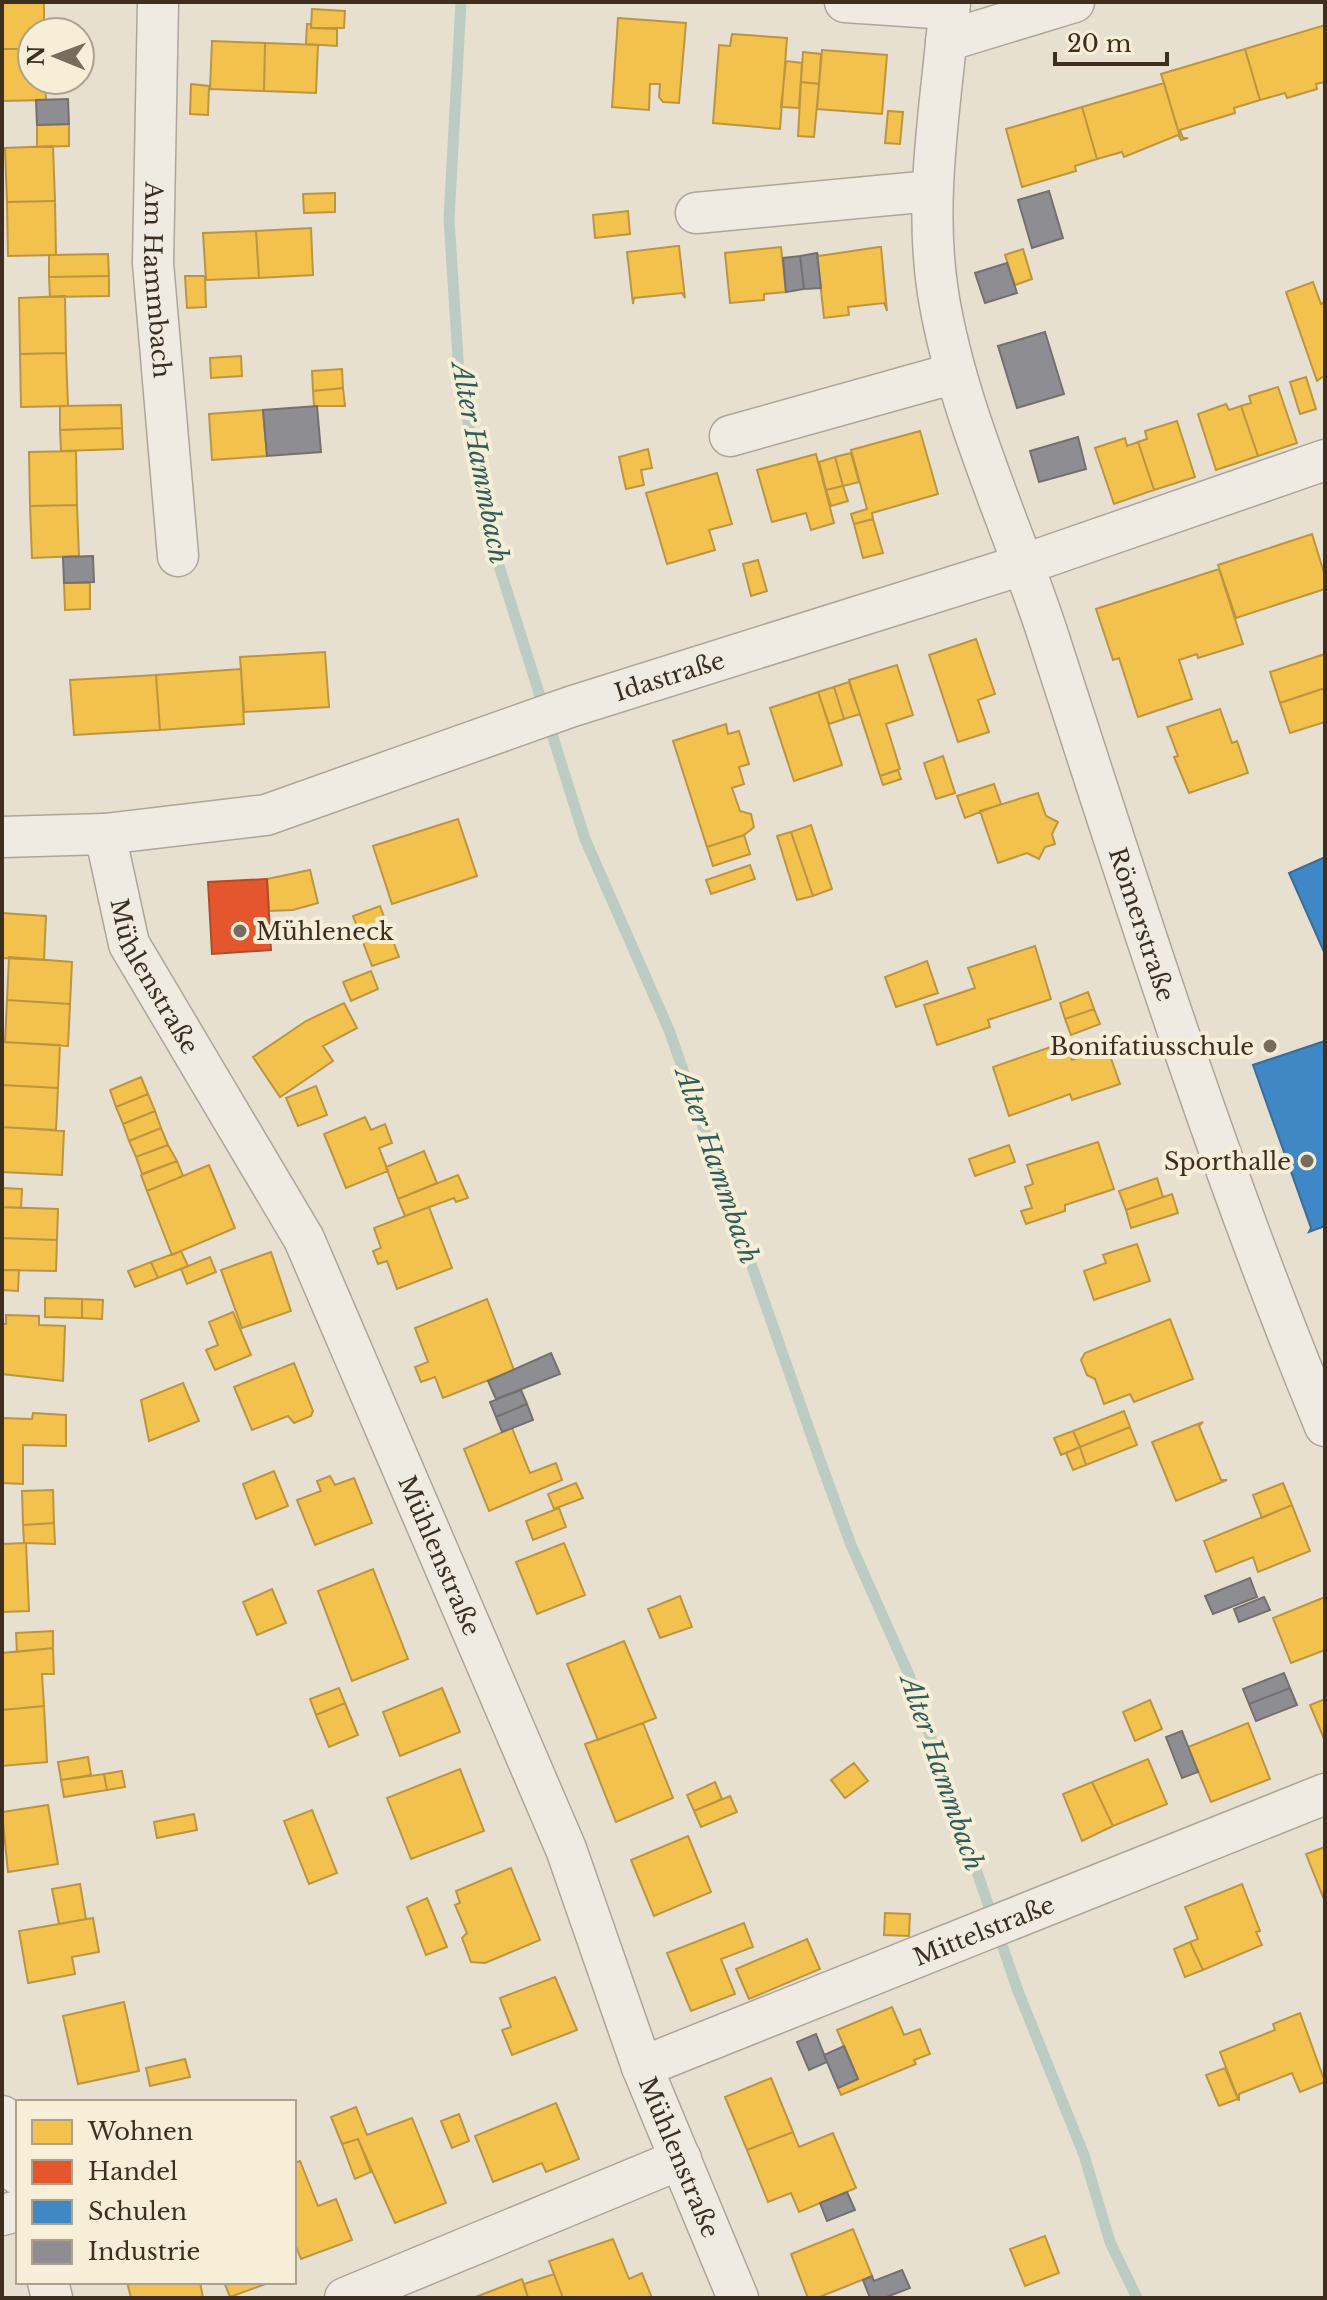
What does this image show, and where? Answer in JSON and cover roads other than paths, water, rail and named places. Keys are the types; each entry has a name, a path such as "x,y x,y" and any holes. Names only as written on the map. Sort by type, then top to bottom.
{"street":[{"name":"Am Hammbach","path":"158,2 153,263 178,556"},
{"path":"845,2 948,17 1074,2"},
{"name":"Römerstraße","path":"948,17 931,191 938,291 955,373 1025,564 1220,1154 1324,1419"},
{"path":"696,213 931,191"},
{"path":"730,436 955,373"},
{"name":"Idastraße","path":"2,837 105,834 266,815 557,712 1025,564 1325,460"},
{"name":"Mühlenstraße","path":"105,834 129,944 304,1239 566,1849 642,2067 738,2298"},
{"name":"Mittelstraße","path":"642,2067 1325,1794"},
{"path":"2,2116 16,2167"},
{"path":"345,2298 681,2159"}],"waterway":[{"name":"Alter Hammbach","path":"461,2 449,219 459,374 489,534 585,839 669,1030 851,1545 909,1675 1018,1991 1084,2155 1110,2242 1137,2298"}],"place":[{"name":"Mühleneck","path":"240,931"},
{"name":"Bonifatiusschule","path":"1270,1046"},
{"name":"Sporthalle","path":"1307,1161"}]}
